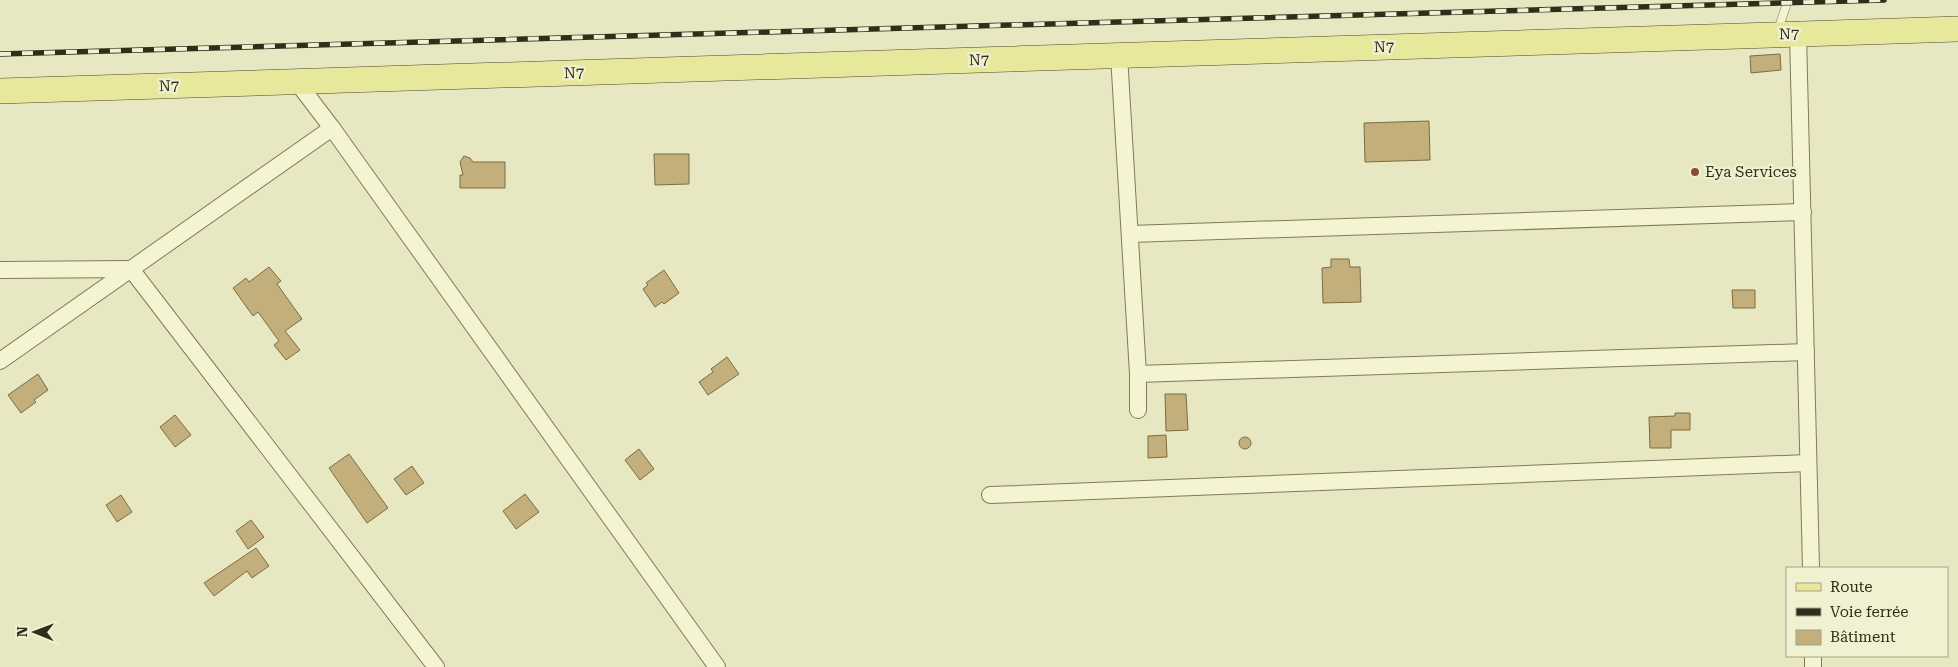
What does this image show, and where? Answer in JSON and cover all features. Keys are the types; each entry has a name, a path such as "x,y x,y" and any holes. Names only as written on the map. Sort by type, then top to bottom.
{"main road":[{"name":"N7","path":"0,91 1958,29"}],"street":[{"path":"1787,34 1802,212 1811,567"},
{"path":"1120,55 1138,374 1138,410"},
{"path":"297,82 332,128 717,667"},
{"path":"0,361 332,128"},
{"path":"1130,234 1802,212"},
{"path":"0,270 131,269"},
{"path":"131,269 436,667"},
{"path":"1138,374 1806,352"},
{"path":"990,495 1808,463"}],"lane":[{"path":"1787,34 1788,0"}],"building":[{"path":"1780,54 1781,70 1751,73 1750,56"},
{"path":"1429,121 1430,160 1365,162 1364,123"},
{"path":"654,154 689,154 689,184 655,185"},
{"path":"464,156 470,158 473,162 505,162 505,188 460,188 460,175 463,175 460,162"},
{"path":"1331,259 1349,259 1350,267 1360,267 1361,302 1323,303 1322,268 1331,267"},
{"path":"269,267 281,281 277,284 302,319 285,331 300,350 286,360 274,345 279,341 258,312 253,316 233,288 246,278 249,282"},
{"path":"664,270 679,293 664,304 662,302 655,307 643,289 648,285 646,283"},
{"path":"1732,290 1755,290 1755,308 1733,308"},
{"path":"727,357 739,374 708,395 699,382 713,372 711,369"},
{"path":"38,374 48,390 21,413 8,395"},
{"path":"1165,394 1186,394 1188,430 1166,431"},
{"path":"1675,413 1690,413 1690,430 1671,430 1671,448 1650,448 1649,417 1675,416"},
{"path":"175,415 191,435 175,447 160,427"},
{"path":"1166,435 1167,457 1148,458 1148,436"},
{"path":"1243,437 1247,437 1251,443 1247,449 1243,449 1239,445 1239,441"},
{"path":"639,449 654,469 640,480 625,460"},
{"path":"349,454 388,508 367,523 329,468"},
{"path":"412,466 424,483 406,495 394,479"},
{"path":"525,494 539,512 516,529 503,511"},
{"path":"121,495 132,512 117,522 106,505"},
{"path":"251,520 264,537 248,549 236,531"},
{"path":"256,548 269,566 252,578 247,571 214,596 204,583"}],"railway":[{"path":"0,54 1884,0"}],"place":[{"name":"Eya Services","path":"1695,172"}]}
